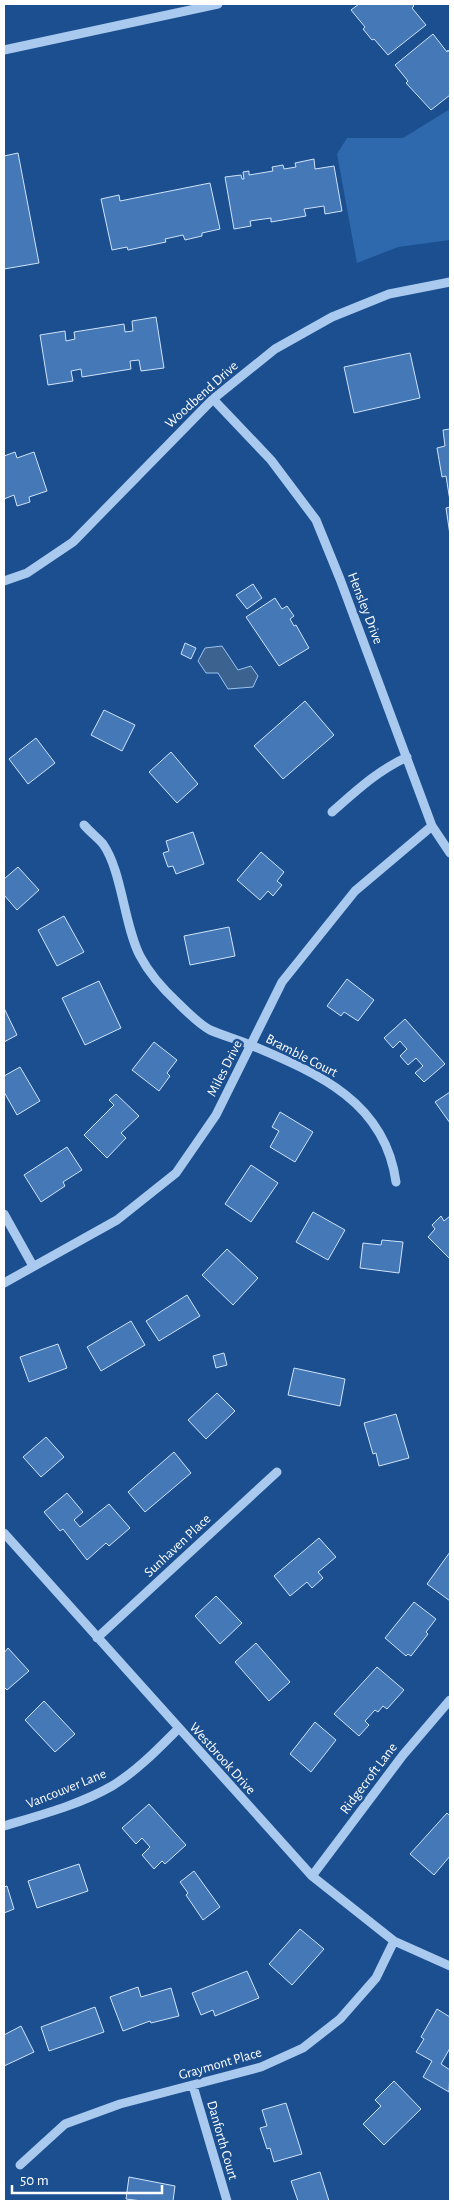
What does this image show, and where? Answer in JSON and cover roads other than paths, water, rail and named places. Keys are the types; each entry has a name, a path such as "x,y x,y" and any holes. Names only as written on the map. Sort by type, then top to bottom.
{"street":[{"path":"4,50 218,4"},
{"name":"Woodbend Drive","path":"4,581 27,573 73,542 213,399 275,349 332,317 389,294 450,282"},
{"name":"Hensley Drive","path":"213,399 272,460 316,520 340,579 432,826 450,853"},
{"path":"332,812 381,770 406,758"},
{"name":"Bramble Court","path":"84,825 103,844 111,860 139,955 151,973 178,1003 210,1029 252,1045 316,1075 346,1094 366,1113 382,1135 393,1160 396,1182"},
{"name":"Miles Drive","path":"4,1283 117,1220 176,1174 216,1115 282,982 355,891 432,826"},
{"path":"4,1214 34,1266"},
{"name":"Sunhaven Place","path":"97,1638 276,1472"},
{"name":"Westbrook Drive","path":"4,1533 312,1876 394,1941 450,1966"},
{"name":"Ridgecroft Lane","path":"312,1876 403,1755 450,1700"},
{"name":"Vancouver Lane","path":"4,1826 49,1812 111,1786 140,1766 179,1728"},
{"name":"Graymont Place","path":"20,2165 65,2124 120,2104 262,2067 303,2048 340,2019 376,1978 394,1941"},
{"name":"Danforth Court","path":"193,2086 227,2201"}]}
